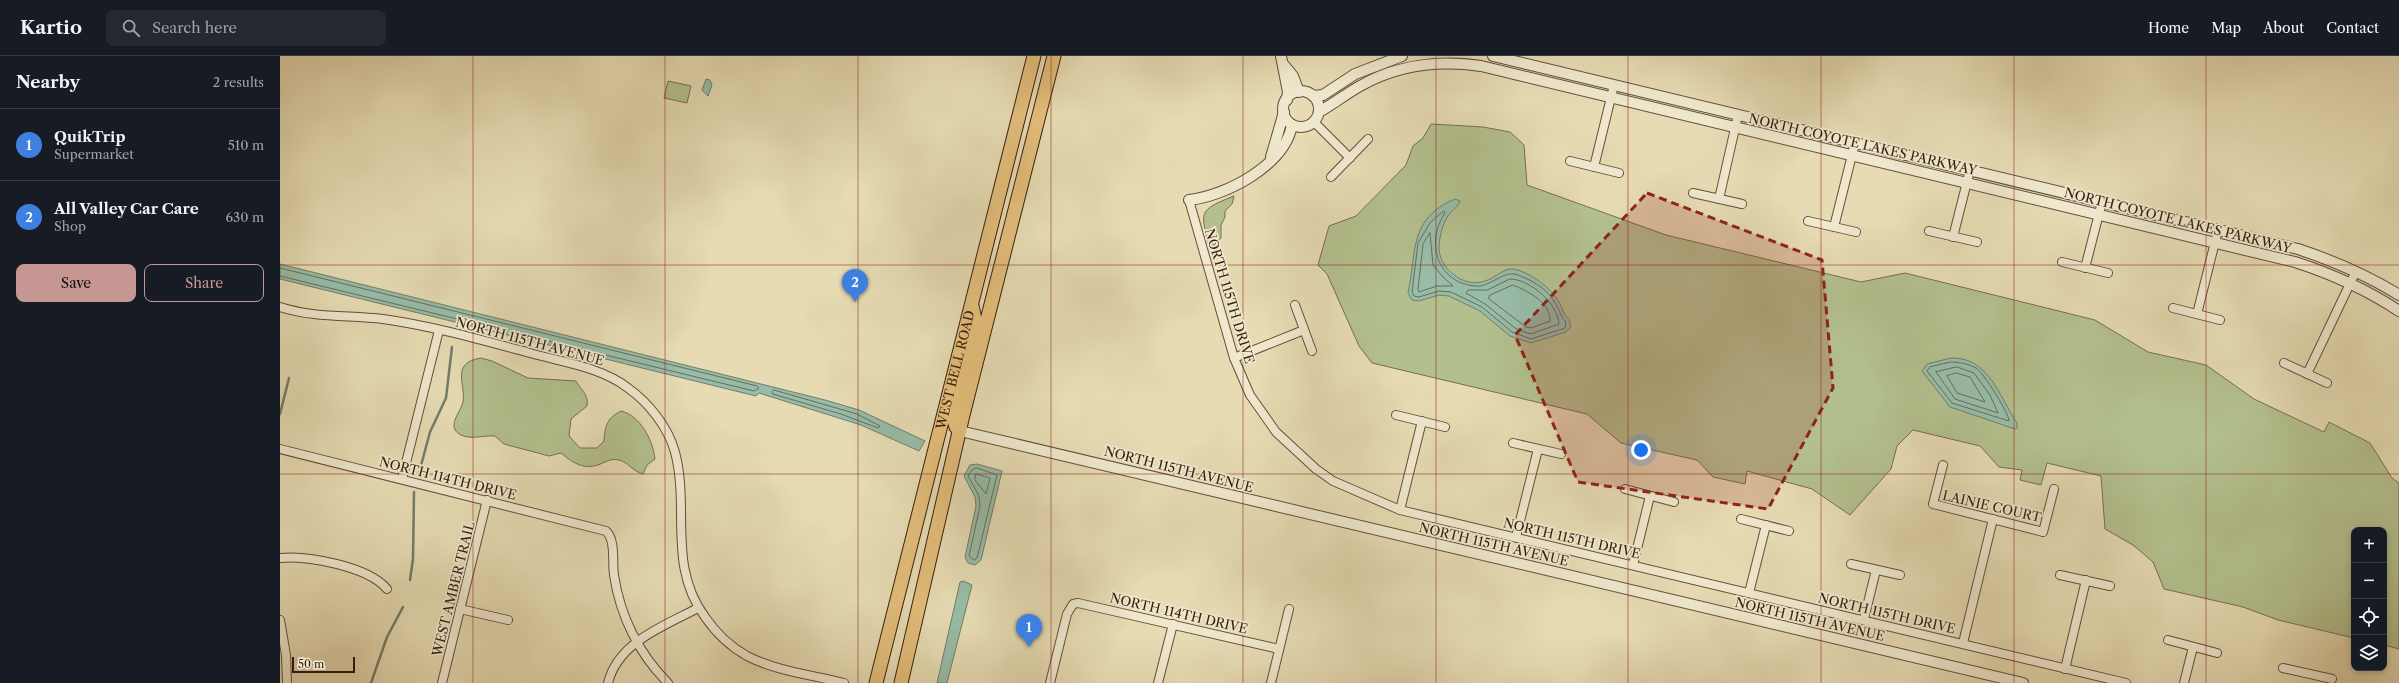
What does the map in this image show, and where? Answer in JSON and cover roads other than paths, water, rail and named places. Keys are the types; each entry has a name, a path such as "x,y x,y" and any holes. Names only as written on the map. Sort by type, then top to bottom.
{"main road":[{"name":"WEST BELL ROAD","path":"876,683 1034,56"},
{"name":"WEST BELL ROAD","path":"901,683 960,431 1054,56"},
{"path":"1024,171 1017,160 1031,104 1029,74"},
{"path":"995,292 992,270 1005,214 1004,204 998,199"},
{"path":"960,431 956,427 953,417 976,324 971,302"}],"street":[{"path":"1286,100 1298,92 1313,96 1323,95 1355,74 1402,56"},
{"name":"NORTH COYOTE LAKES PARKWAY","path":"1493,56 2298,249 2356,271 2399,295"},
{"path":"1282,60 1293,76 1298,92"},
{"path":"1270,160 1284,112 1288,92 1282,60"},
{"name":"NORTH COYOTE LAKES PARKWAY","path":"1319,112 1361,85 1380,76 1401,69 1439,64 1481,66 2295,262 2350,283 2399,311"},
{"path":"1594,167 1614,85"},
{"path":"1284,112 1292,125 1303,127 1314,122 1319,112 1318,103 1313,96"},
{"path":"1719,199 1738,115"},
{"path":"1314,122 1350,158"},
{"path":"1189,200 1212,196 1235,186 1255,174 1284,146 1292,125"},
{"path":"1331,177 1368,139"},
{"path":"1834,227 1854,143"},
{"path":"1570,161 1620,173"},
{"path":"1953,237 1970,170"},
{"path":"1693,193 1742,204"},
{"name":"NORTH 115TH DRIVE","path":"1189,200 1234,358 1250,395 1276,432 1303,458 1333,481 1400,510 1864,619 2126,683"},
{"path":"2085,268 2102,202"},
{"path":"1808,221 1856,232"},
{"path":"2197,314 2218,230"},
{"path":"1929,231 1977,242"},
{"path":"2062,262 2108,273"},
{"path":"2307,374 2356,271"},
{"path":"1295,305 1312,351"},
{"name":"NORTH 115TH AVENUE","path":"280,307 314,315 380,319 439,330 597,372 614,378 643,400 665,429 674,451 679,478 683,572 698,608 715,630 747,656 772,666 844,683"},
{"path":"2173,308 2220,320"},
{"path":"402,479 439,330"},
{"path":"1234,358 1304,330"},
{"path":"2284,363 2327,383"},
{"path":"1396,415 1445,426"},
{"path":"1400,510 1422,421"},
{"name":"NORTH 115TH AVENUE","path":"960,431 2023,683"},
{"path":"1513,443 1561,454"},
{"name":"NORTH 114TH DRIVE","path":"280,449 487,500 599,529 609,534 617,593 628,624 637,642"},
{"path":"1516,537 1538,449"},
{"name":"LAINIE COURT","path":"1943,465 1933,504 2044,532 2054,489"},
{"path":"1625,490 1674,502"},
{"path":"1633,565 1650,496"},
{"name":"WEST AMBER TRAIL","path":"442,683 487,500"},
{"path":"1741,518 1789,531"},
{"path":"1963,643 1993,519"},
{"path":"1749,593 1766,525"},
{"path":"280,558 308,559 366,573 378,579 387,589"},
{"path":"1852,564 1900,576"},
{"path":"1864,619 1876,570"},
{"path":"2060,575 2110,586"},
{"path":"2065,669 2086,580"},
{"name":"NORTH 114TH DRIVE","path":"1050,683 1067,614 1073,604 1083,602 1280,649"},
{"path":"608,683 620,656 637,642 698,608"},
{"path":"460,609 508,620"},
{"path":"1271,683 1289,610"},
{"path":"280,620 286,655 287,683"},
{"path":"1158,683 1173,624"},
{"path":"2168,640 2217,653"},
{"path":"637,642 668,683"},
{"path":"2184,683 2193,647"},
{"path":"2283,668 2332,679"},
{"path":"2307,683 2309,674"}],"water":[{"path":"706,79 710,80 712,85 708,96 702,90"},
{"path":"1455,199 1460,201 1446,219 1439,241 1440,254 1448,269 1461,279 1477,283 1488,280 1510,269 1529,275 1543,284 1554,294 1570,322 1570,328 1566,332 1531,343 1510,336 1480,311 1449,296 1439,295 1419,301 1412,300 1408,293 1417,238 1429,216 1440,207"},
{"path":"280,264 825,400 859,410 925,441 919,451 861,425 759,393 756,396 280,279"},
{"path":"1951,358 1964,359 1975,364 1984,371 1992,380 2011,412 2017,423 2017,428 2015,429 1950,407 1922,371 1927,364"},
{"path":"977,464 1002,471 981,560 975,565 968,563 965,557 976,506 975,497 964,476 970,465"},
{"path":"963,581 972,585 947,683 937,683 960,582"}],"waterway":[{"path":"419,473 430,432 446,398 452,347"},
{"path":"280,414 289,378"},
{"path":"410,580 413,559 414,492"},
{"path":"371,683 387,637 403,607"}],"place":[{"name":"All Valley Car Care","path":"855,302"},
{"name":"QuikTrip","path":"1029,647"}]}
